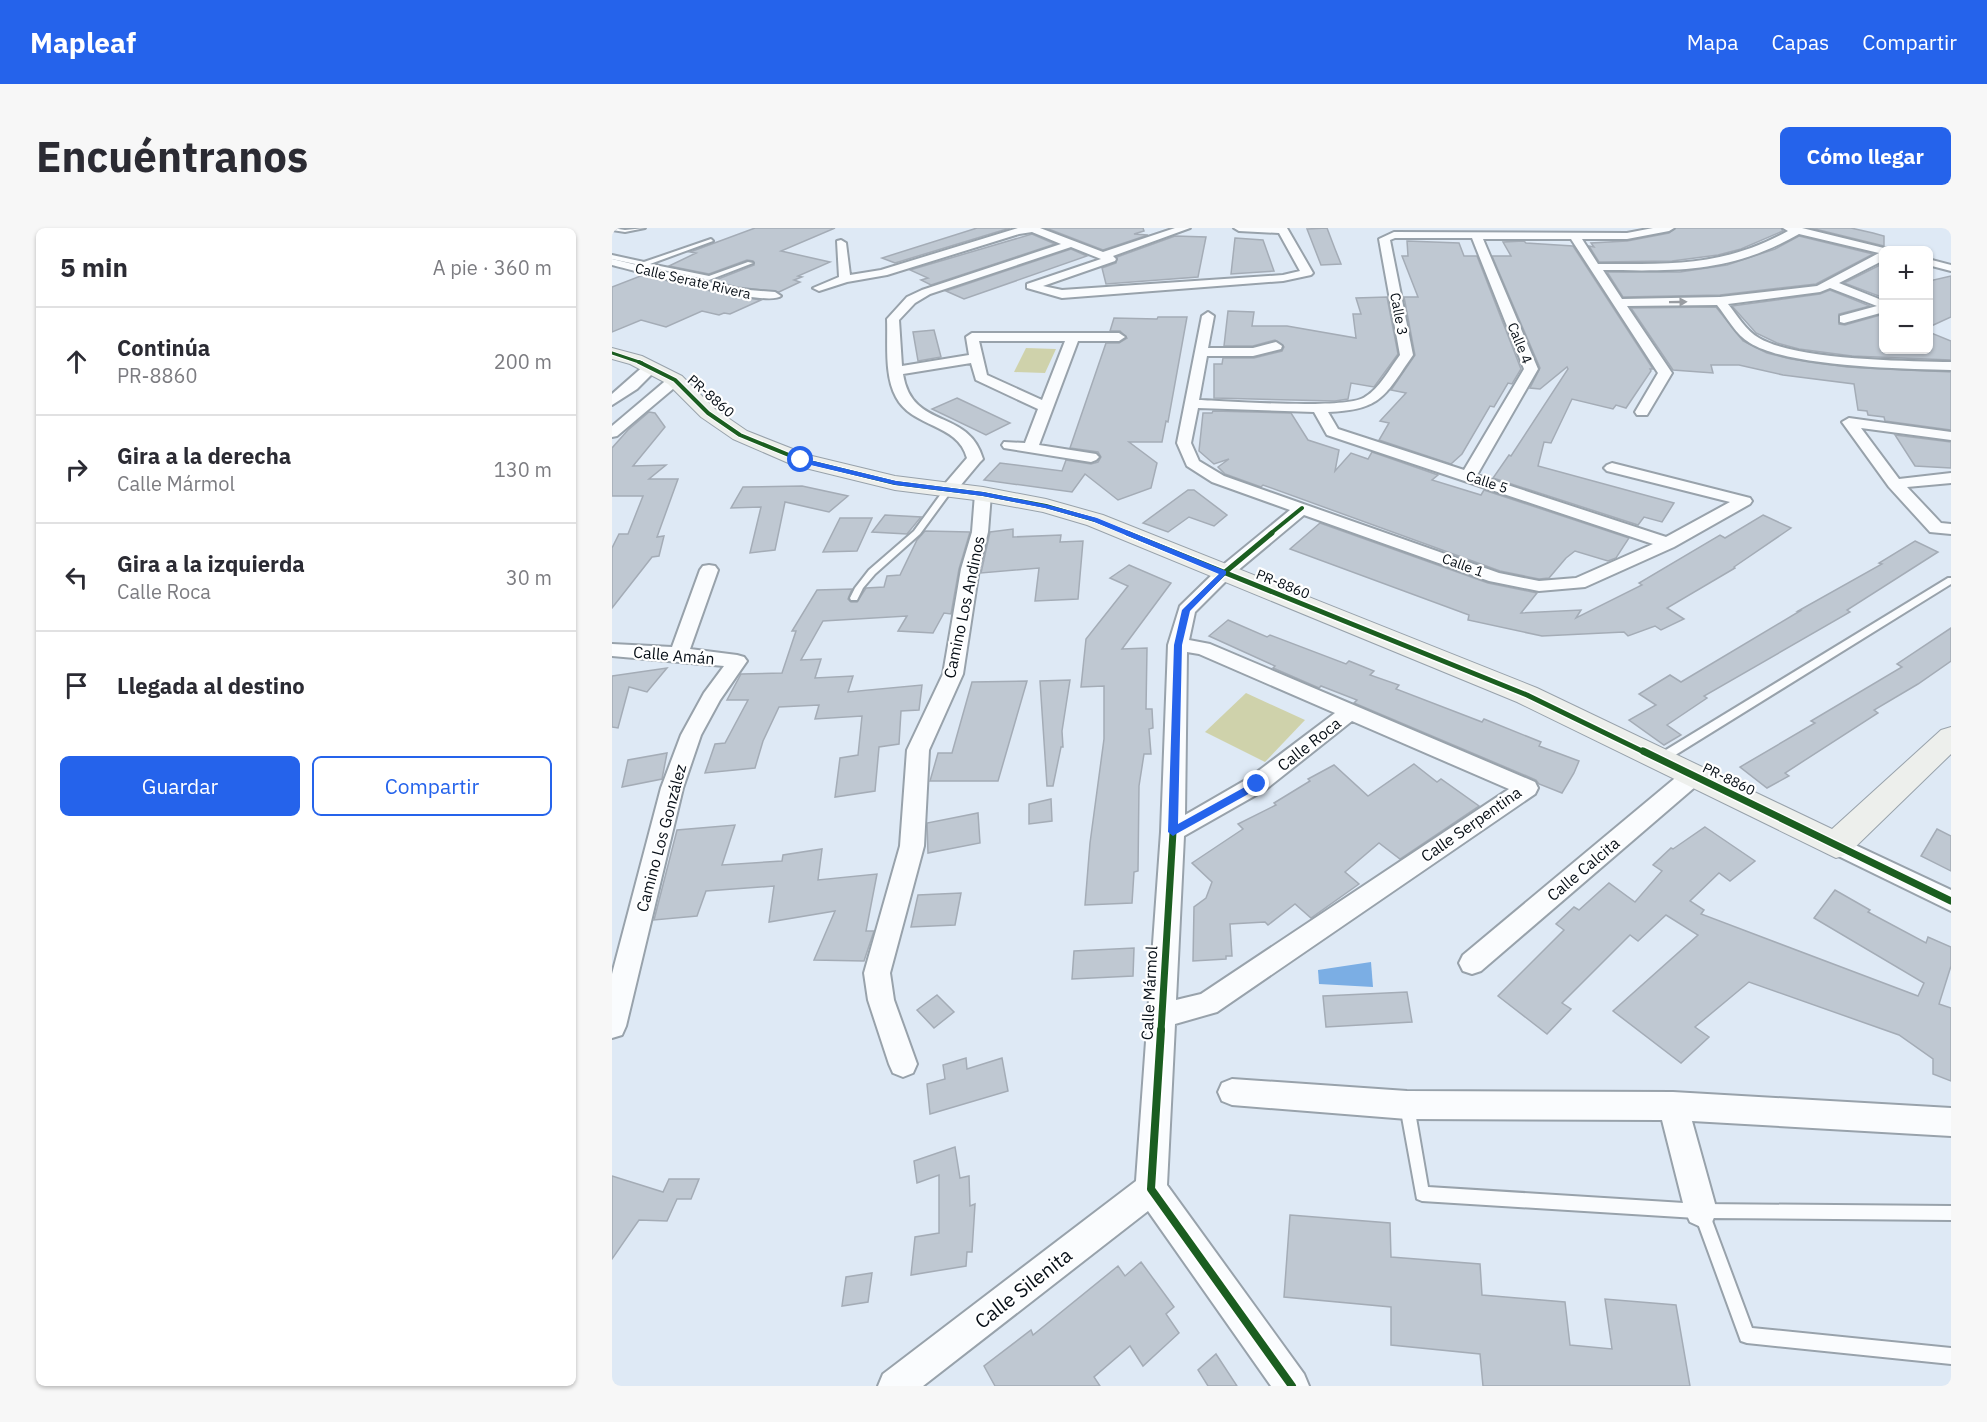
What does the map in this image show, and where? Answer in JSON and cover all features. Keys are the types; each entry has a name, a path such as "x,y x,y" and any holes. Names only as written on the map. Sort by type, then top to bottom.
{"street":[{"path":"819,288 845,279 883,273 1034,228 1111,259 1031,286 1062,294 1282,278 1307,273 1284,230 1239,228"},
{"path":"1103,256 1185,228"},
{"path":"1476,235 1572,232 1627,236 1669,228"},
{"path":"1597,267 1682,266 1714,262 1744,256 1774,244 1793,229 1879,254"},
{"path":"1572,232 1665,373 1642,412"},
{"name":"Calle 3","path":"1191,404 1319,407 1359,406 1370,401 1407,355 1384,239 1394,235 1476,235"},
{"name":"Calle 4","path":"1468,477 1531,369 1476,235"},
{"path":"841,243 845,279"},
{"path":"949,489 975,459 974,447 962,434 922,416 902,397 897,370 893,319 911,300 958,280 1071,244"},
{"path":"1619,303 1720,301 1804,291 1830,284 1879,257"},
{"name":"Calle Serate Rivera","path":"612,262 747,294 775,296"},
{"path":"1933,263 1951,268"},
{"path":"1830,284 1879,304"},
{"path":"1720,301 1753,340 1777,351 1917,366 1951,366"},
{"path":"1844,319 1879,308"},
{"name":"Calle 1","path":"1208,316 1184,443 1192,463 1218,479 1495,577 1539,586 1579,584 1668,543 1744,501 1612,468"},
{"path":"1046,407 981,376 972,337 1119,337"},
{"path":"1030,448 1073,337"},
{"path":"1202,351 1253,352 1276,346"},
{"name":"PR-8860","path":"612,353 651,367 675,380 708,413 740,435 801,460 896,483 983,494 1046,506 1095,520 1527,695 1836,845"},
{"path":"897,370 976,358"},
{"path":"612,401 632,386 651,367"},
{"path":"612,433 675,380"},
{"name":"Calle 5","path":"1319,407 1332,432 1668,543"},
{"path":"1951,436 1849,422 1895,484 1936,528 1951,529"},
{"path":"1009,445 1091,457"},
{"path":"1895,484 1951,478"},
{"name":"Camino Los Andinos","path":"903,1064 881,1000 876,973 912,846 918,750 953,674 970,569 980,532 983,494"},
{"name":"Calle Mármol","path":"1151,1189 1173,832 1178,645 1186,610 1224,573 1302,508"},
{"path":"679,654 709,570"},
{"name":"Calle Serpentina","path":"1161,1016 1208,1004 1527,789 1203,648 1178,645"},
{"name":"Calle Amán","path":"612,650 679,654 736,661"},
{"name":"Camino Los González","path":"612,1026 672,788 691,735 711,698 736,661"},
{"name":"Calle Roca","path":"1173,832 1257,784 1351,711"},
{"path":"1950,740 1836,845 1951,901"},
{"name":"Calle Calcita","path":"1472,963 1694,775"},
{"path":"1232,1092 1407,1105 1674,1106 1951,1122"},
{"path":"1674,1106 1701,1211"},
{"path":"1151,1189 1292,1386"},
{"name":"Calle Silenita","path":"895,1386 1151,1189"}],"lane":[{"path":"612,229 625,231 643,228"},
{"path":"645,264 711,240"},
{"path":"612,257 709,278 750,264"},
{"path":"854,598 859,586 870,572 914,537 949,489"},
{"path":"1659,759 1951,580"},
{"path":"1407,1105 1422,1194 1701,1211 1951,1213"},
{"path":"1701,1211 1747,1335 1951,1356"}],"green space":[{"path":"1026,348 1056,349 1045,373 1014,372"},
{"path":"1246,693 1305,720 1265,762 1205,732"}],"water":[{"path":"1371,962 1373,987 1319,984 1318,970"}],"building":[{"path":"755,228 835,228 781,251 830,262 798,276 802,277 794,280 800,282 779,292 737,287 713,281 754,265 753,261 747,260 709,274 669,266 696,253 690,252"},
{"path":"977,228 1010,228 895,263 882,258"},
{"path":"1046,228 1143,228 1144,231 1134,234 1148,235 1103,250"},
{"path":"1327,228 1341,264 1321,265 1307,229"},
{"path":"1676,228 1781,228 1783,231 1741,249 1718,255 1672,261 1599,262 1589,246 1594,247 1591,243 1627,241 1669,233"},
{"path":"1811,228 1851,228 1873,233 1884,236 1884,246"},
{"path":"1032,234 1055,244 931,285 921,280 928,278 910,270"},
{"path":"1175,236 1206,237 1198,277 1106,284 1102,268 1116,263 1117,257"},
{"path":"1799,236 1873,254 1816,284 1720,295 1623,297 1607,272 1680,272 1727,265 1775,249"},
{"path":"1235,238 1263,240 1274,271 1231,274"},
{"path":"1407,241 1459,243 1464,256 1477,256 1521,369 1512,384 1508,383 1494,407 1490,406 1462,454 1451,464 1379,440 1389,423 1380,421 1406,393 1391,390 1415,355 1404,297 1418,297 1402,256 1408,256"},
{"path":"1524,241 1573,246 1653,369 1650,369 1651,371 1626,408 1616,405 1613,409 1572,399 1551,443 1544,442 1538,466 1674,503 1662,522 1644,517 1638,525 1493,478 1509,455 1511,456 1568,369 1567,367 1540,389 1530,388 1540,368 1492,256 1511,256 1503,242"},
{"path":"1071,249 1087,256 964,299 946,291"},
{"path":"1879,266 1879,296 1844,283"},
{"path":"643,275 728,295 761,300 730,314 719,315 702,311 666,327 641,320 612,332 612,287"},
{"path":"1951,276 1951,317 1933,325 1933,300 1933,280"},
{"path":"1830,290 1870,306 1839,314 1839,324 1845,325 1879,315 1879,354 1933,354 1933,334 1951,341 1951,360 1852,356 1799,349 1777,343 1756,333 1732,306 1820,294"},
{"path":"1387,297 1398,354 1374,387 1351,383 1348,399 1335,401 1214,398 1214,364 1222,364 1223,358 1254,358 1282,351 1284,347 1275,340 1253,346 1224,346 1228,311 1254,312 1252,326 1287,326 1356,338 1353,314 1361,314 1356,298"},
{"path":"1716,307 1743,341 1767,353 1847,367 1951,372 1951,430 1885,421 1884,417 1868,415 1867,411 1858,410 1854,384 1783,375 1739,365 1711,365 1713,373 1673,370 1631,308"},
{"path":"1158,317 1187,317 1168,422 1166,421 1162,442 1129,442 1157,463 1151,488 1118,500 1085,474 1072,492 984,480 1000,463 1062,471 1066,460 1091,464 1098,462 1101,457 1098,452 1070,448 1106,343 1119,343 1127,338 1120,331 1110,331 1114,318 1157,319"},
{"path":"934,330 941,357 918,361 913,332"},
{"path":"957,398 1010,423 986,435 932,409"},
{"path":"1213,411 1291,413 1308,440 1339,450 1335,471 1351,453 1368,459 1372,452 1438,475 1432,480 1481,495 1484,490 1629,538 1616,558 1608,561 1575,551 1549,578 1539,579 1500,571 1263,485 1261,487 1225,474 1218,467 1229,459 1214,464 1199,451 1203,413"},
{"path":"649,412 655,413 665,427 633,466 666,465 649,479 678,479 657,537 664,536 659,556 652,557 612,608 612,548 619,534 628,534 643,496 612,496 612,448"},
{"path":"1895,435 1951,442 1951,468 1915,466"},
{"path":"802,486 848,496 829,512 785,502 775,550 750,553 761,507 731,508 743,487"},
{"path":"1188,490 1194,490 1227,515 1214,526 1189,517 1168,532 1143,523"},
{"path":"885,515 921,517 907,534 872,532"},
{"path":"1763,515 1791,528 1735,568 1667,608 1684,619 1661,630 1655,626 1628,636 1624,632 1542,636 1468,620 1469,615 1290,549 1320,523 1488,583 1537,593 1521,613 1581,610 1576,618 1642,585 1639,583 1720,535 1725,538"},
{"path":"840,518 872,518 857,551 823,552"},
{"path":"1013,529 1013,537 1061,535 1060,542 1083,541 1078,599 1035,601 1039,568 981,573 990,532"},
{"path":"925,531 970,532 959,569 951,614 944,613 933,633 898,631 907,616 823,621 801,660 821,659 815,678 853,676 848,692 922,685 919,710 901,711 899,744 879,747 875,791 835,797 840,758 858,755 862,716 815,719 819,705 779,707 763,741 755,768 705,773 715,744 725,743 748,700 727,700 741,674 782,673 796,631 792,631 817,590 852,589 848,599 851,602 857,602 866,588 884,587 887,576 900,575 917,540"},
{"path":"1915,541 1938,552 1847,610 1850,612 1704,696 1707,698 1667,725 1681,735 1664,745 1629,720 1656,705 1639,694 1670,675 1681,682 1800,611 1798,611 1882,564 1879,563"},
{"path":"1129,565 1171,583 1122,649 1147,648 1146,709 1152,709 1153,728 1149,729 1151,754 1144,754 1139,786 1138,871 1134,872 1132,903 1085,905 1090,843 1104,739 1104,686 1081,687 1086,639 1128,586 1110,578"},
{"path":"1228,620 1267,637 1270,635 1346,664 1349,661 1374,671 1370,675 1399,685 1396,689 1482,722 1484,719 1541,742 1539,746 1579,761 1574,773 1562,793 1354,703 1357,700 1321,686 1319,688 1273,668 1275,666 1209,636"},
{"path":"1951,628 1951,661 1874,710 1878,713 1785,773 1789,776 1767,788 1740,767 1815,723 1811,721 1902,667 1897,664"},
{"path":"667,668 647,692 629,687 618,728 612,727 612,676"},
{"path":"1070,680 1062,731 1063,747 1061,747 1053,786 1047,786 1040,681"},
{"path":"1027,681 998,781 930,781 938,753 952,753 972,682"},
{"path":"667,753 662,779 622,787 628,760"},
{"path":"1414,764 1437,782 1441,779 1479,806 1400,859 1379,843 1345,872 1359,884 1311,918 1295,904 1268,925 1265,922 1230,924 1232,956 1226,956 1226,959 1193,961 1194,907 1206,898 1212,882 1192,863 1243,829 1238,824 1276,805 1274,803 1310,781 1308,779 1334,765 1368,796"},
{"path":"1051,799 1052,821 1029,824 1029,804"},
{"path":"978,813 980,843 928,853 927,823"},
{"path":"735,825 722,865 782,861 783,855 822,849 818,880 877,874 866,931 874,931 864,961 814,960 835,911 769,922 774,886 706,891 697,916 654,920 677,830"},
{"path":"1705,827 1755,861 1730,881 1719,873 1690,901 1704,910 1701,914 1918,996 1924,983 1814,918 1835,890 1870,910 1868,912 1926,943 1928,937 1951,947 1951,966 1939,1004 1951,1008 1951,1081 1933,1074 1933,1059 1899,1035 1749,982 1695,1027 1709,1037 1681,1063 1613,1011 1698,935 1666,915 1638,941 1630,935 1562,1003 1571,1009 1547,1034 1498,996 1564,930 1556,924 1574,907 1579,910 1609,883 1635,902 1662,871 1653,865 1671,848 1673,849"},
{"path":"1937,829 1951,836 1951,871 1921,856"},
{"path":"961,893 955,925 911,927 918,895"},
{"path":"1134,948 1133,976 1072,979 1074,951"},
{"path":"1407,992 1412,1022 1326,1027 1323,996"},
{"path":"937,995 954,1012 934,1028 917,1010"},
{"path":"966,1058 967,1069 1002,1058 1008,1091 930,1114 927,1084 945,1079 943,1065"},
{"path":"955,1147 960,1178 969,1176 970,1206 975,1204 972,1252 967,1252 966,1266 911,1275 915,1237 939,1233 939,1175 917,1183 914,1161"},
{"path":"612,1176 663,1192 669,1179 699,1179 691,1199 677,1199 667,1221 639,1220 612,1259"},
{"path":"1290,1215 1390,1223 1391,1257 1480,1264 1482,1295 1565,1302 1570,1345 1612,1349 1605,1299 1676,1305 1690,1386 1483,1386 1480,1354 1391,1345 1391,1307 1284,1297"},
{"path":"1141,1262 1174,1307 1166,1314 1179,1333 1143,1366 1130,1346 1094,1377 1100,1386 995,1386 984,1366 1031,1330 1033,1335 1118,1266 1125,1276"},
{"path":"872,1273 868,1302 842,1306 846,1277"},
{"path":"1216,1354 1237,1386 1208,1386 1198,1370"}],"cycle path":[{"path":"612,353 636,360 675,380 708,413 740,435 801,460 895,483 983,494 1046,506 1095,520 1527,695 1951,901"},
{"path":"1292,1386 1151,1189 1173,832 1178,645 1186,610 1224,573 1302,508"}],"route":[{"path":"801,460 896,483 983,494 1046,506 1095,520 1224,573 1186,610 1178,645 1173,832 1257,784"}]}
